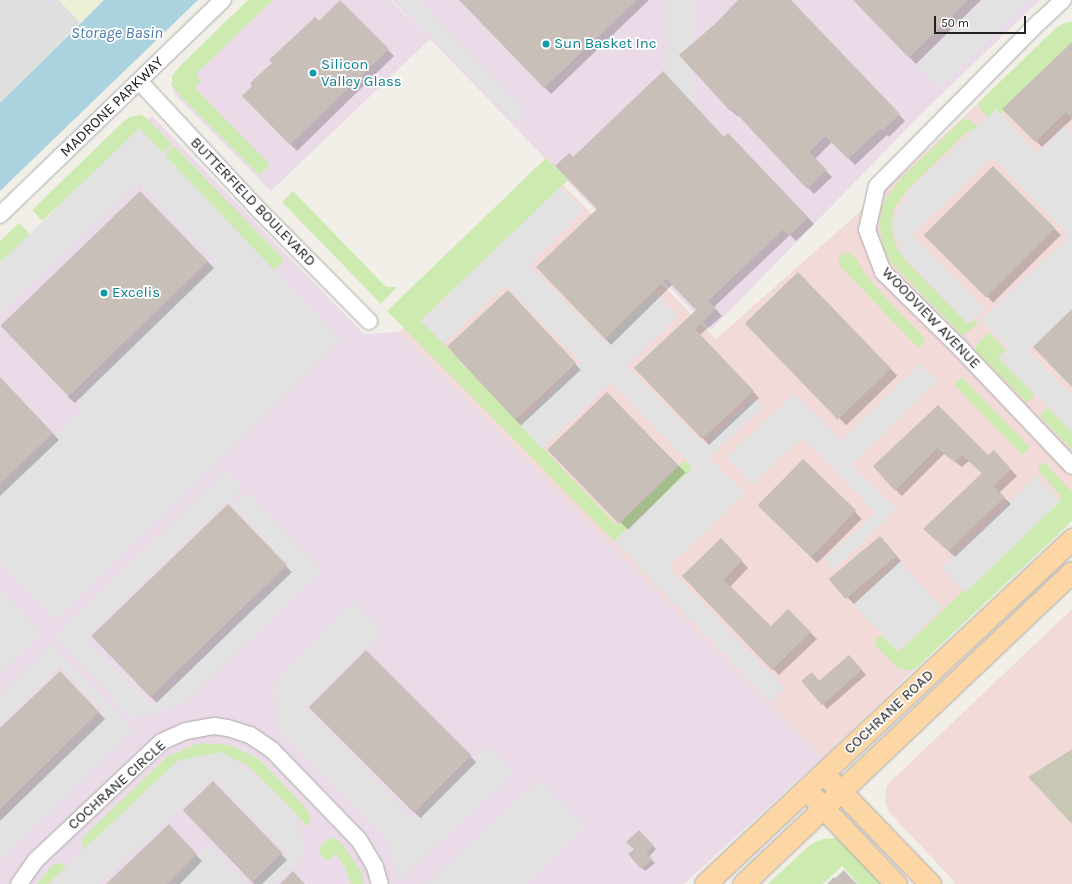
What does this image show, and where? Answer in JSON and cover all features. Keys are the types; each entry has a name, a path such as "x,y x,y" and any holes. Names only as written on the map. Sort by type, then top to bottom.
{"main road":[{"name":"COCHRANE ROAD","path":"705,884 824,774 1072,539"},
{"name":"COCHRANE ROAD","path":"743,884 823,806 842,791 947,688 1072,572"},
{"path":"824,774 930,884"},
{"path":"805,790 823,806 896,884"}],"street":[{"name":"MADRONE PARKWAY","path":"0,215 223,0"},
{"name":"WOODVIEW AVENUE","path":"1063,0 1039,22 877,186 867,230 883,272 961,349 1072,466"},
{"name":"BUTTERFIELD BOULEVARD","path":"139,81 260,211 369,321"},
{"name":"COCHRANE CIRCLE","path":"19,884 36,860 161,742 186,731 215,726 228,728 250,735 272,750 359,840 375,867 380,884"}],"shaded area":[{"path":"0,0 59,0 80,22 0,103"},
{"path":"59,0 104,0 80,22"},
{"path":"250,0 390,0 426,36 392,0 1040,0 922,113 711,330 430,39 271,191 176,96 171,84 175,72"},
{"path":"395,0 418,0 525,111 514,121"},
{"path":"667,0 694,0 694,177 667,177"},
{"path":"983,0 1029,0 939,88 916,65"},
{"path":"1064,24 1072,31 1072,519 822,758 399,332 559,181 716,339 881,193"},
{"path":"996,109 1037,153 1065,125 1072,132 1072,308 1028,350 1072,397 1072,432 999,357 1008,348 981,320 1069,236 993,157 912,234 985,309 968,324 901,254 892,224 905,194"},
{"path":"152,116 364,334 399,332 822,758 684,884 0,884 0,263"},
{"path":"139,128 341,340 56,620 0,562 0,488 82,409 75,400 216,262 139,182 0,314 0,263"},
{"path":"560,187 584,210 529,265 605,342 655,293 678,316 627,366 704,445 754,398 763,406 709,458 745,494 668,567 785,689 771,703 614,541 694,467 611,382 542,449 519,424 581,362 506,285 443,343 421,321"},
{"path":"920,364 938,381 851,465 897,510 832,570 825,558 876,513 803,437 752,485 727,456 794,394 841,440"},
{"path":"226,471 242,488 84,638 152,705 293,568 232,505 246,492 322,570 185,703 132,719 54,637"},
{"path":"1036,476 1060,501 966,592 942,567"},
{"path":"898,561 943,608 898,652 853,605"},
{"path":"0,590 42,633 0,673"},
{"path":"353,602 383,632 304,707 412,819 488,746 514,773 398,881 386,838 276,726 274,683"},
{"path":"1072,609 1072,749 1029,777 1072,824 1072,884 955,884 889,812 885,803 886,788 890,782"},
{"path":"52,645 134,729 0,861 0,816 104,713 60,666 0,724 0,695"},
{"path":"1072,749 1072,824 1028,777"},
{"path":"223,752 274,791 299,817 303,857 274,884 256,884 287,852 213,779 98,884 48,884 177,761"},
{"path":"539,780 585,827 525,884 427,884"},
{"path":"209,845 246,884 171,884"}],"green space":[{"path":"248,0 273,0 196,74 201,81 195,88 270,165 259,175 181,97 172,85 172,76 179,67"},
{"path":"1067,22 1072,22 1072,43 1003,108 1005,111 993,123 980,109 978,103 1057,27"},
{"path":"141,115 148,119 172,144 152,162 109,158 42,221 32,210 125,120 132,116"},
{"path":"964,118 971,121 980,131 976,136 969,130 909,188 900,199 894,210 892,222 893,235 898,251 969,324 975,319 978,323 963,336 893,265 883,247 879,226 882,206 903,176"},
{"path":"174,146 284,260 273,271 162,157"},
{"path":"546,158 568,180 421,320 617,526 685,460 692,468 682,481 619,546 387,311"},
{"path":"293,191 386,287 397,287 381,304 282,202"},
{"path":"19,223 30,234 0,263 0,241"},
{"path":"844,253 850,253 856,258 863,271 873,284 925,339 923,344 918,348 843,269 839,264 839,257"},
{"path":"989,332 1006,350 998,357 1035,395 1027,403 975,350 976,346"},
{"path":"962,377 1030,447 1022,455 954,385"},
{"path":"1047,407 1072,433 1072,450 1040,416"},
{"path":"1045,463 1072,492 1072,520 916,668 907,671 897,667 874,644 877,638 883,636 899,652 1062,497 1039,471 1039,466"},
{"path":"199,743 230,745 259,759 307,809 311,817 308,827 247,765 227,756 200,755 174,766 85,850 82,844 83,837 168,756"},
{"path":"332,838 338,840 344,846 361,872 364,884 351,884 344,866 336,854 328,861 321,855 319,849 324,842"},
{"path":"834,838 843,841 883,884 858,884 842,866 823,884 768,884 811,844 823,839"},
{"path":"60,863 67,866 52,884 49,882 48,884 37,884 52,865"}],"water":[{"name":"Storage Basin","path":"104,0 198,0 0,191 0,103"}],"building":[{"name":"Silicon Valley Glass","path":"340,0 389,49 290,145 242,96 252,86 250,83 272,63 269,60 315,17 319,21"},
{"name":"Sun Basket Inc","path":"459,0 637,0 544,88"},
{"path":"738,0 791,0 900,114 882,131 880,129 848,159 825,136 809,152 827,170 807,189 732,109 730,111 679,55 715,24"},
{"path":"853,0 968,0 909,58"},
{"path":"1072,42 1072,119 1066,112 1035,142 1002,109"},
{"path":"663,71 724,137 728,133 808,217 789,236 783,230 708,301 716,309 695,329 754,391 702,439 634,368 696,310 666,279 605,339 536,267 597,209 555,166 569,153 573,157"},
{"path":"993,166 1055,228 986,298 924,235"},
{"name":"Excelis","path":"140,191 208,261 69,396 0,326"},
{"path":"798,272 891,368 838,420 745,323"},
{"path":"508,290 576,363 515,420 447,347"},
{"path":"1072,309 1072,387 1033,347"},
{"path":"0,377 53,433 0,484"},
{"path":"607,392 679,466 619,524 547,450"},
{"path":"938,405 988,455 994,450 1011,469 993,486 1005,497 948,551 923,529 982,473 962,455 955,462 937,448 895,491 873,466"},
{"path":"803,459 856,510 811,557 758,506"},
{"path":"228,504 287,565 150,697 91,636"},
{"path":"880,536 897,556 845,599 829,579"},
{"path":"721,538 742,560 724,580 771,626 788,609 811,632 772,670 682,576"},
{"path":"366,650 471,755 414,813 309,707"},
{"path":"849,655 862,670 822,705 801,681 812,672 819,681"},
{"path":"60,671 99,712 0,809 0,728"},
{"path":"213,781 282,853 252,882 183,810"},
{"path":"169,824 197,854 167,884 106,884"},
{"path":"639,830 654,846 646,853 652,859 641,869 628,854 634,849 626,842"},
{"path":"844,870 855,884 829,884"},
{"path":"293,871 305,884 280,884"}],"place":[{"name":"Sun Basket Inc","path":"546,44"},
{"name":"Silicon Valley Glass","path":"313,73"},
{"name":"Excelis","path":"104,293"}]}
